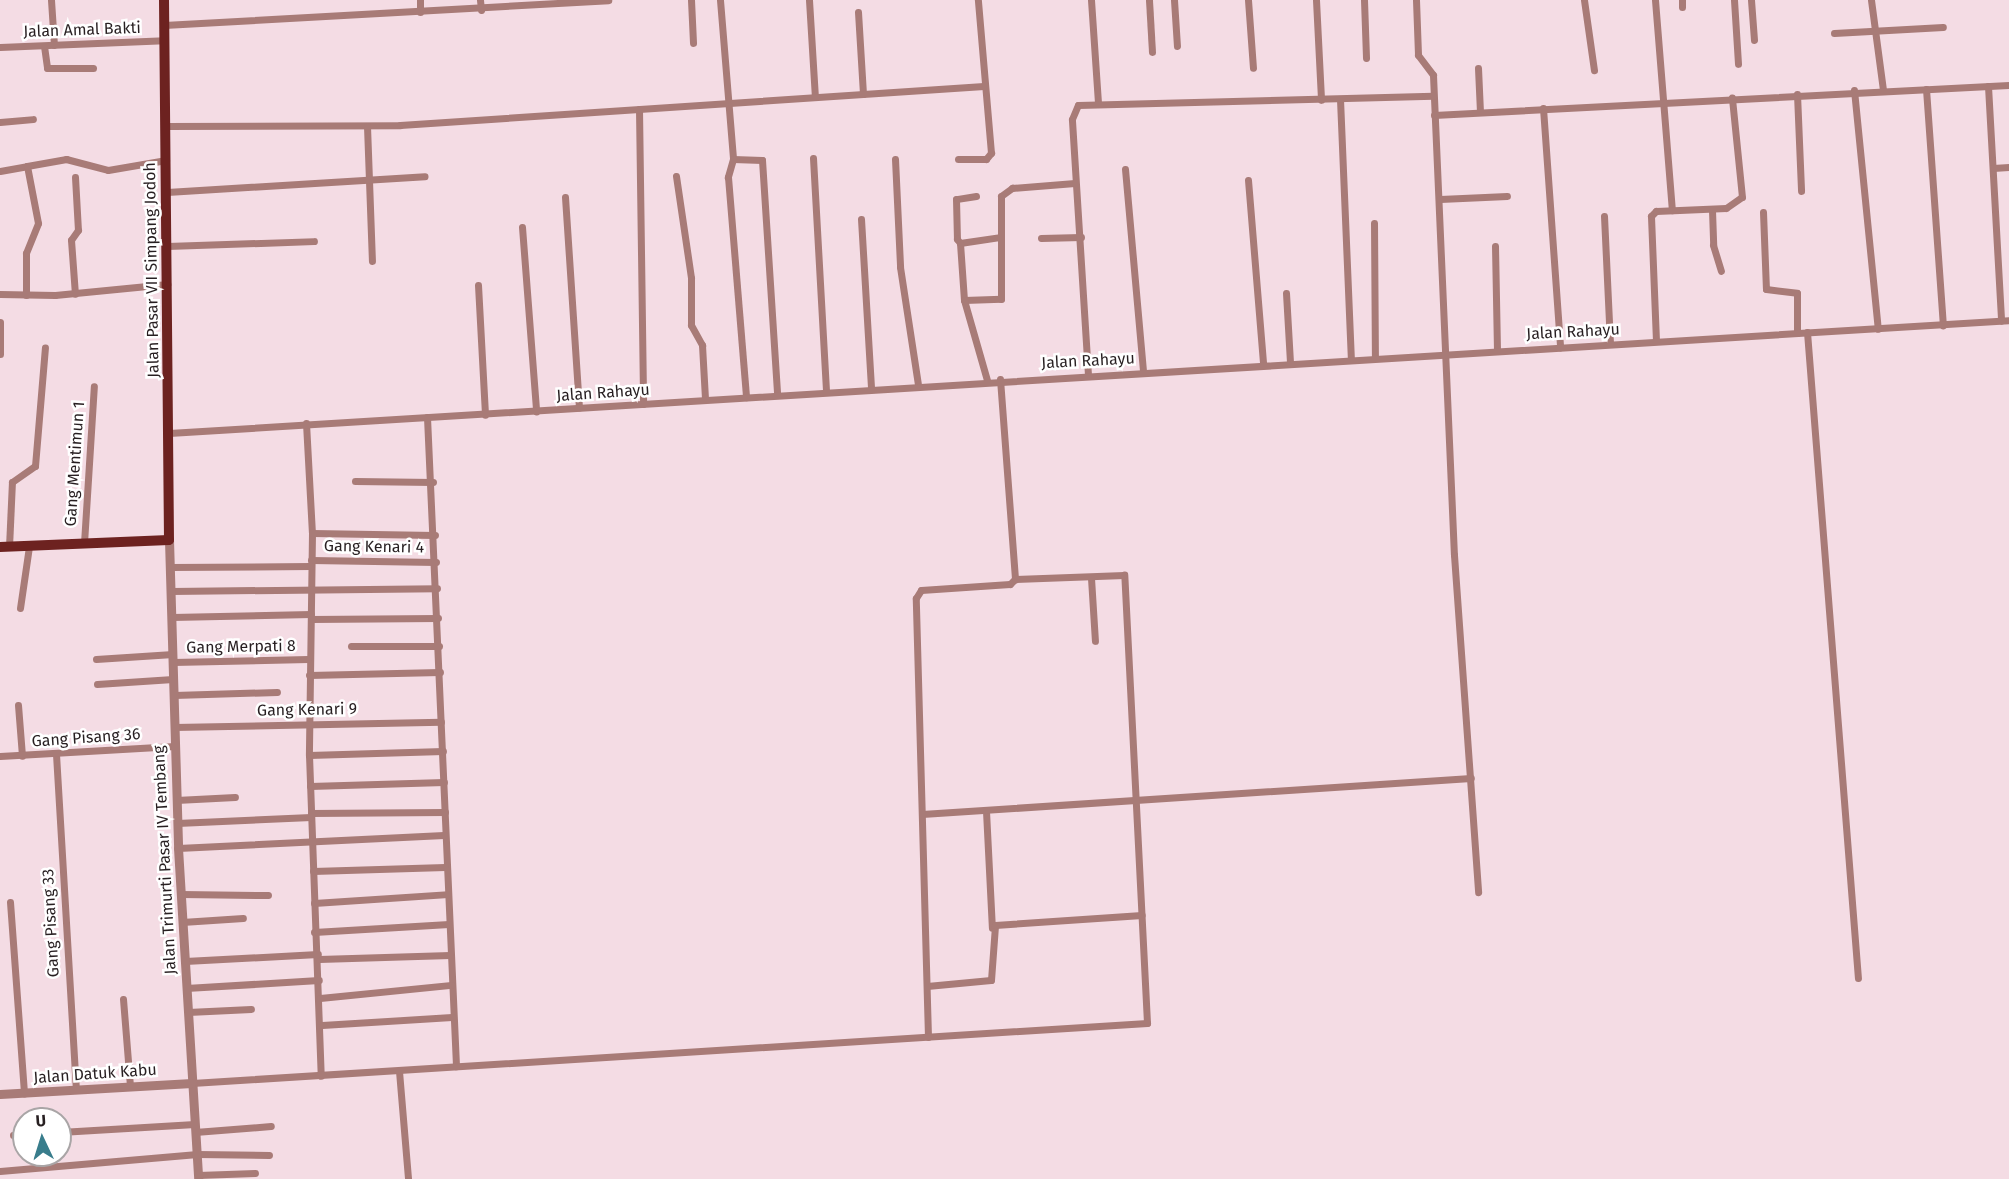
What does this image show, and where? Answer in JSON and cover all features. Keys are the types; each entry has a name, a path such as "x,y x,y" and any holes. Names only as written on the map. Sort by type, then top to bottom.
{"main road":[{"name":"Jalan Pasar VII Simpang Jodoh","path":"164,0 169,540"},
{"path":"4,547 169,540"}],"street":[{"path":"51,0 54,45"},
{"path":"420,0 420,12"},
{"path":"480,0 481,10"},
{"path":"164,25 481,10 571,1 608,0"},
{"path":"691,0 693,43"},
{"path":"720,0 733,159 728,177 746,397"},
{"path":"809,0 815,97"},
{"path":"958,159 990,157 978,0"},
{"path":"1091,0 1098,104"},
{"path":"1149,0 1152,52"},
{"path":"1174,0 1177,46"},
{"path":"1248,0 1252,68"},
{"path":"1316,0 1321,100"},
{"path":"1364,0 1366,58"},
{"path":"1416,0 1418,55 1432,68 1449,353 1454,555 1479,892"},
{"path":"1584,0 1594,70"},
{"path":"1654,0 1665,102 1672,210"},
{"path":"1734,0 1738,64"},
{"path":"1751,0 1754,40"},
{"path":"1871,0 1883,90"},
{"path":"858,12 863,94"},
{"path":"1834,33 1944,27"},
{"name":"Jalan Amal Bakti","path":"0,47 164,40"},
{"path":"44,46 46,68 93,68"},
{"path":"1478,68 1480,112"},
{"path":"1434,115 1854,90 2009,85"},
{"path":"166,126 367,126 984,86"},
{"path":"1988,86 2005,320"},
{"path":"1926,89 1943,325"},
{"path":"1854,90 1878,329"},
{"path":"1797,94 1801,191"},
{"path":"1088,375 1072,112 1081,104 1433,96"},
{"path":"1656,341 1651,216 1672,210 1712,210 1734,204 1743,190 1732,98"},
{"path":"1340,99 1351,360"},
{"path":"1543,108 1560,347"},
{"path":"639,109 644,404"},
{"path":"0,122 33,119"},
{"path":"367,126 367,179 372,261"},
{"path":"813,158 826,392"},
{"path":"0,171 66,159 82,166 108,170 166,160"},
{"path":"733,159 762,160 777,395"},
{"path":"895,159 900,267 918,384"},
{"path":"26,295 26,256 38,224 27,166"},
{"path":"1993,168 2009,167"},
{"path":"1125,169 1143,371"},
{"path":"167,192 425,176"},
{"path":"676,176 691,278 691,325 702,345 705,399"},
{"path":"75,177 78,230 71,240 75,294"},
{"path":"1248,180 1263,364"},
{"path":"964,300 1003,297 1000,237 1003,192 1075,183"},
{"path":"565,196 579,408"},
{"path":"976,196 956,199 964,300 987,380"},
{"path":"1440,199 1508,196"},
{"path":"1712,210 1713,245 1721,271"},
{"path":"1763,213 1766,289 1797,293 1797,333"},
{"path":"1604,216 1610,344"},
{"path":"861,219 871,388"},
{"path":"1374,223 1376,358"},
{"path":"522,227 536,411"},
{"path":"991,242 1000,237"},
{"path":"1041,238 1081,237"},
{"path":"167,246 314,241"},
{"path":"960,243 991,242 1001,246"},
{"path":"1495,246 1497,350"},
{"path":"0,294 75,294 167,284"},
{"path":"478,285 485,415"},
{"path":"1286,293 1290,362"},
{"name":"Jalan Rahayu","path":"169,433 306,423 485,415 918,384 2005,320"},
{"path":"0,322 0,354"},
{"path":"1807,332 1858,978"},
{"path":"4,547 12,482 35,466 45,347"},
{"path":"1000,380 1015,579"},
{"name":"Gang Mentimun 1","path":"84,543 94,386"},
{"path":"427,417 433,482 445,867 456,1066"},
{"path":"306,423 312,533 308,723 315,903 314,932 319,956 322,1025 321,1076"},
{"path":"355,482 433,482"},
{"path":"312,533 435,535"},
{"name":"Jalan Trimurti Pasar IV Tembang","path":"169,540 178,848 198,1177"},
{"path":"20,608 29,546"},
{"name":"Gang Kenari 4","path":"170,567 436,562"},
{"path":"192,1083 321,1076 1147,1023 1124,575 1015,579 918,592 928,1037"},
{"path":"1091,578 1095,641"},
{"path":"171,591 437,588"},
{"path":"172,617 438,618"},
{"path":"351,646 439,646"},
{"name":"Gang Merpati 8","path":"96,659 308,659"},
{"path":"309,675 440,672"},
{"path":"97,684 173,679"},
{"path":"174,695 277,692"},
{"path":"18,705 22,756"},
{"name":"Gang Kenari 9","path":"174,727 441,722"},
{"name":"Gang Pisang 36","path":"0,756 175,746"},
{"path":"309,754 443,751"},
{"name":"Gang Pisang 33","path":"56,754 76,1089"},
{"path":"922,814 1471,778"},
{"path":"310,786 444,782"},
{"path":"176,800 235,797"},
{"path":"927,986 992,980 993,928 986,811"},
{"path":"177,824 311,815 445,812"},
{"path":"178,848 444,835"},
{"path":"314,872 445,867"},
{"path":"181,894 268,895"},
{"path":"315,903 448,894"},
{"path":"10,902 24,1093"},
{"path":"993,928 1142,915"},
{"path":"182,922 243,918"},
{"path":"314,932 448,924"},
{"path":"184,961 319,956 450,955"},
{"path":"186,988 319,980"},
{"path":"320,998 451,985"},
{"path":"123,999 130,1086"},
{"path":"188,1012 251,1009"},
{"path":"322,1025 452,1017"},
{"path":"399,1071 408,1179"},
{"name":"Jalan Datuk Kabu","path":"0,1094 192,1083"},
{"path":"72,1132 271,1126"},
{"path":"0,1171 197,1154 269,1155"},
{"path":"198,1177 255,1173"}]}
